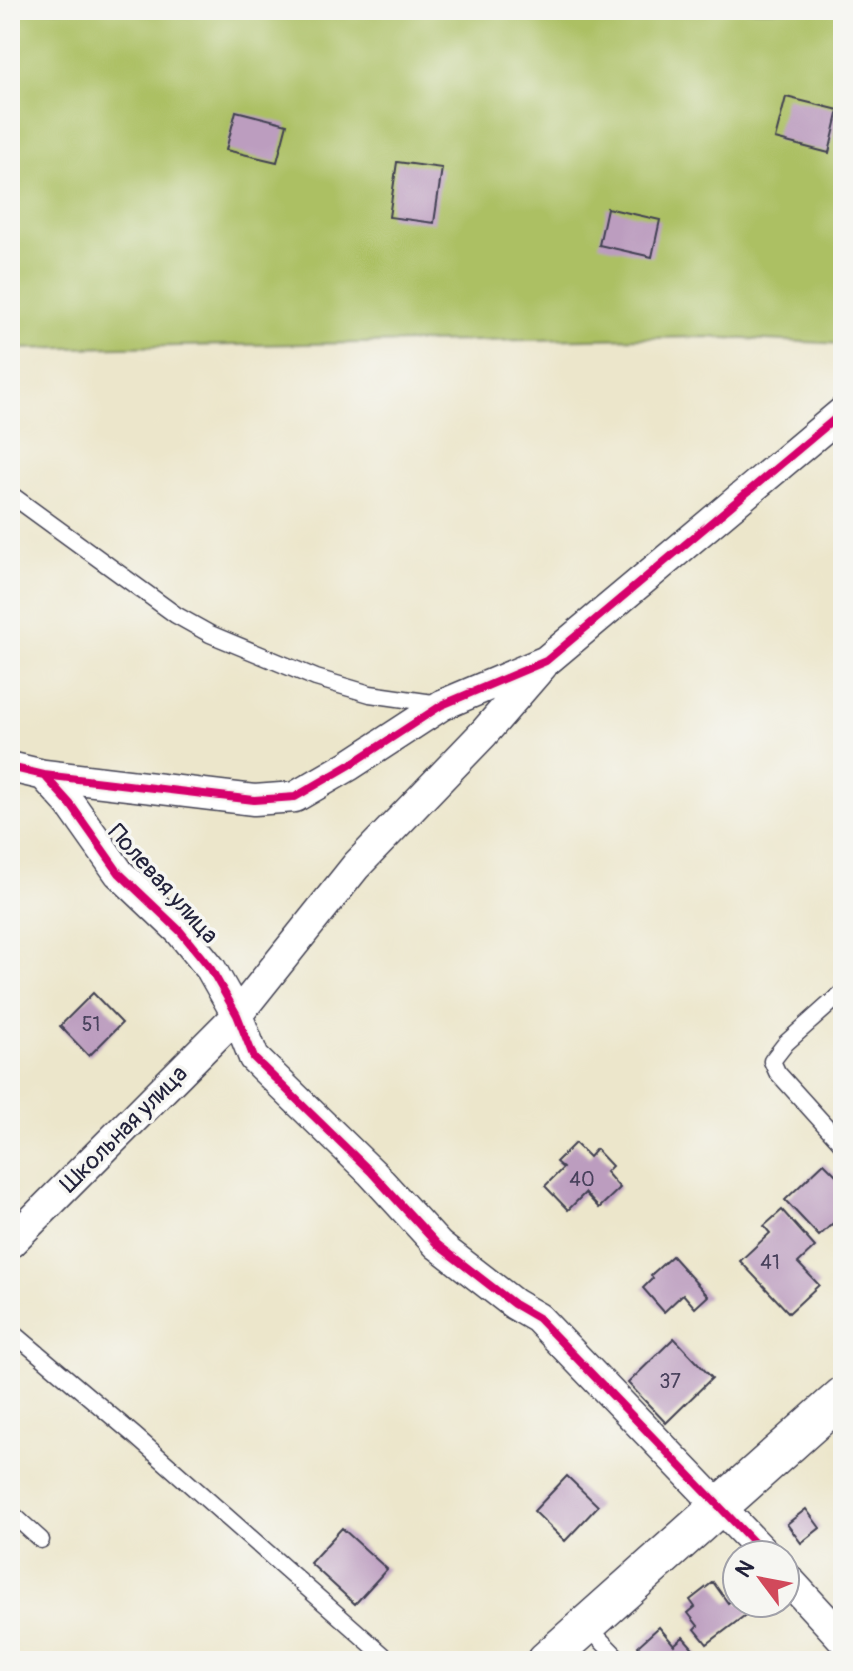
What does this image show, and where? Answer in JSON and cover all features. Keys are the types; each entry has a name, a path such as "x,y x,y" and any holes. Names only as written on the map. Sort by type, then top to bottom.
{"street":[{"path":"10,767 44,775 254,800 295,797 442,705 546,661 843,412"},
{"name":"Школьная улица","path":"10,1243 237,1015 356,866 484,733 546,661"},
{"name":"Полевая улица","path":"44,775 71,805 119,873 180,931 211,969 237,1015 254,1058 372,1173 438,1245 514,1304 538,1318 752,1539"},
{"path":"546,1661 843,1396"},
{"path":"801,1593 843,1639"}],"lane":[{"path":"10,494 176,615 210,634 316,678 370,694 442,705"},
{"path":"843,992 786,1043 772,1061 777,1072 843,1145"},
{"path":"10,1330 390,1661"},
{"path":"10,1512 41,1540"},
{"path":"586,1625 621,1661"}],"green space":[{"path":"10,10 843,10 843,344 705,337 10,349"}],"building":[{"path":"786,97 839,110 829,153 775,139"},
{"path":"236,111 287,124 277,162 226,150"},
{"path":"397,162 442,168 434,223 389,217"},
{"path":"607,208 660,220 652,257 599,245"},
{"path":"93,993 122,1023 89,1056 60,1026"},
{"path":"575,1143 589,1157 596,1149 612,1166 606,1172 620,1188 599,1208 585,1193 568,1210 545,1186 563,1168 556,1162"},
{"path":"824,1163 843,1182 843,1214 819,1236 785,1200"},
{"path":"782,1210 815,1247 798,1263 819,1285 789,1313 740,1261 770,1233 764,1226"},
{"path":"672,1256 708,1296 695,1308 683,1294 664,1312 643,1288 653,1278 651,1275"},
{"path":"674,1338 712,1378 666,1423 628,1383"},
{"path":"567,1476 598,1506 565,1541 534,1511"},
{"path":"806,1509 820,1528 801,1543 787,1524"},
{"path":"342,1528 387,1569 355,1604 310,1563"},
{"path":"713,1582 721,1593 721,1619 740,1619 707,1644 688,1613 695,1607 690,1600"},
{"path":"659,1627 674,1645 683,1637 698,1654 690,1661 650,1661 638,1646"}],"cycle path":[{"path":"44,775 254,800 295,797 442,705 546,661 843,412"},
{"path":"10,767 44,775 71,805 119,873 180,931 211,969 237,1015 254,1058 372,1173 438,1245 514,1304 538,1318 751,1539"}]}
